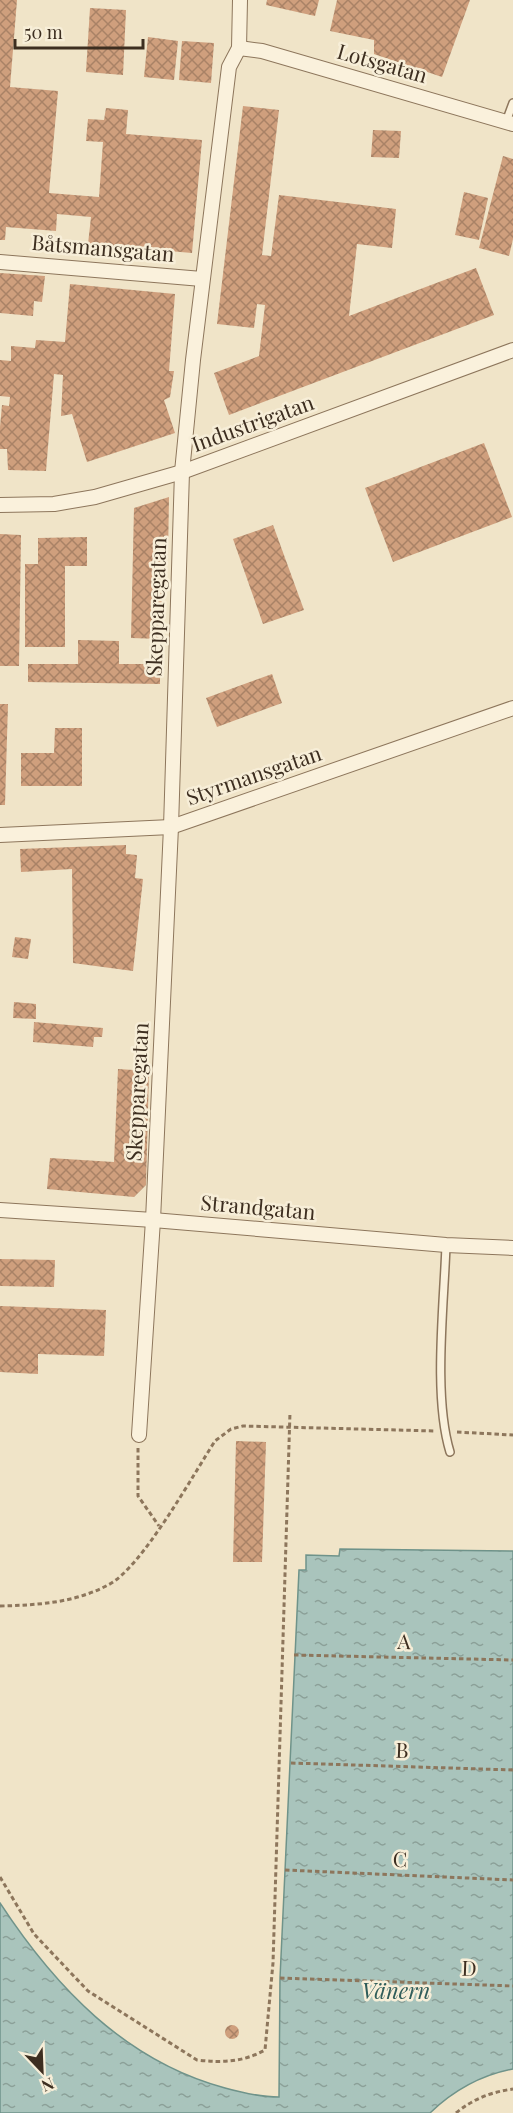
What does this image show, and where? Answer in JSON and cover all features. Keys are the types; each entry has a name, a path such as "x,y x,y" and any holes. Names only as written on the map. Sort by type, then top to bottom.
{"street":[{"name":"Skepparegatan","path":"139,1435 153,1220 171,827 182,472 202,279 229,67 239,48 240,0"},
{"name":"Lotsgatan","path":"239,48 261,51 509,123"},
{"name":"Båtsmansgatan","path":"0,262 202,279"},
{"name":"Industrigatan","path":"0,505 54,504 94,497 182,472 513,350"},
{"name":"Styrmansgatan","path":"0,835 171,827 513,708"},
{"name":"Strandgatan","path":"0,1210 153,1220 446,1245 513,1248"}],"lane":[{"path":"509,123 513,104"},
{"path":"446,1245 442,1349 444,1432 450,1452"}],"path":[{"path":"0,1877 34,1934 88,1991 198,2060 218,2062 248,2060 265,2050 273,1963 290,1412"},
{"path":"0,1606 44,1605 83,1596 111,1584 134,1564 222,1434 243,1426 513,1435"},
{"path":"139,1435 138,1496 159,1526"},
{"name":"A","path":"294,1655 513,1660"},
{"name":"B","path":"291,1763 513,1770"},
{"name":"C","path":"285,1870 513,1880"},
{"name":"D","path":"280,1978 513,1986"},
{"path":"456,2113 465,2105 492,2092 513,2089"}],"water":[{"name":"Vänern","path":"340,1549 513,1551 513,2069 490,2075 468,2085 430,2113 0,2113 0,1903 44,1964 96,2017 124,2040 155,2060 189,2076 238,2092 279,2097 280,1978 299,1570 306,1570 306,1555 339,1556"}],"building":[{"path":"0,0 17,0 10,87 58,91 49,193 99,197 103,142 86,141 88,119 104,120 106,108 128,110 126,134 202,140 192,253 88,244 91,217 57,214 56,231 6,227 5,240 0,240"},
{"path":"267,0 319,0 315,16 266,5"},
{"path":"337,0 470,0 442,77 374,54 374,40 330,31"},
{"path":"90,8 126,10 123,75 86,72"},
{"path":"148,37 178,41 174,80 144,77"},
{"path":"182,41 214,43 211,83 179,80"},
{"path":"243,106 279,110 262,255 271,256 279,195 396,209 392,248 357,244 349,316 476,268 494,315 229,415 214,373 259,356 265,305 257,304 254,328 217,324"},
{"path":"373,130 401,131 399,158 371,157"},
{"path":"503,156 513,159 513,239 509,256 479,248"},
{"path":"464,192 488,198 479,240 455,235"},
{"path":"0,273 45,276 42,302 34,301 33,316 0,313"},
{"path":"70,284 175,294 169,371 174,371 170,397 164,400 175,433 87,462 72,414 61,416 63,375 54,374 46,471 8,470 7,449 0,449 0,427 2,405 9,406 10,397 0,396 0,360 11,361 11,346 35,348 36,340 65,342"},
{"path":"484,443 512,517 393,562 365,488"},
{"path":"169,497 168,558 163,558 161,639 131,638 134,508"},
{"path":"273,525 304,610 263,624 233,539"},
{"path":"0,534 21,535 19,666 0,666"},
{"path":"87,537 87,566 65,566 65,647 25,647 25,564 38,564 38,538"},
{"path":"78,640 119,641 119,664 160,664 160,684 28,682 28,664 78,664"},
{"path":"272,674 282,703 217,727 206,698"},
{"path":"0,704 8,704 5,805 0,805"},
{"path":"55,728 82,728 82,786 21,786 21,753 54,753"},
{"path":"126,845 126,854 137,855 135,878 143,879 133,971 73,963 72,869 21,872 20,849"},
{"path":"15,937 31,939 28,959 12,957"},
{"path":"14,1002 36,1004 36,1019 13,1018"},
{"path":"34,1022 103,1028 102,1037 94,1037 93,1047 33,1042"},
{"path":"118,1069 149,1071 146,1185 134,1197 47,1189 50,1158 114,1162"},
{"path":"0,1259 55,1260 54,1287 0,1286"},
{"path":"0,1306 106,1310 104,1356 38,1354 38,1374 0,1372"},
{"path":"236,1441 266,1442 262,1562 233,1562"},
{"path":"229,2025 235,2025 239,2032 235,2039 229,2039 225,2035 225,2029"}]}
